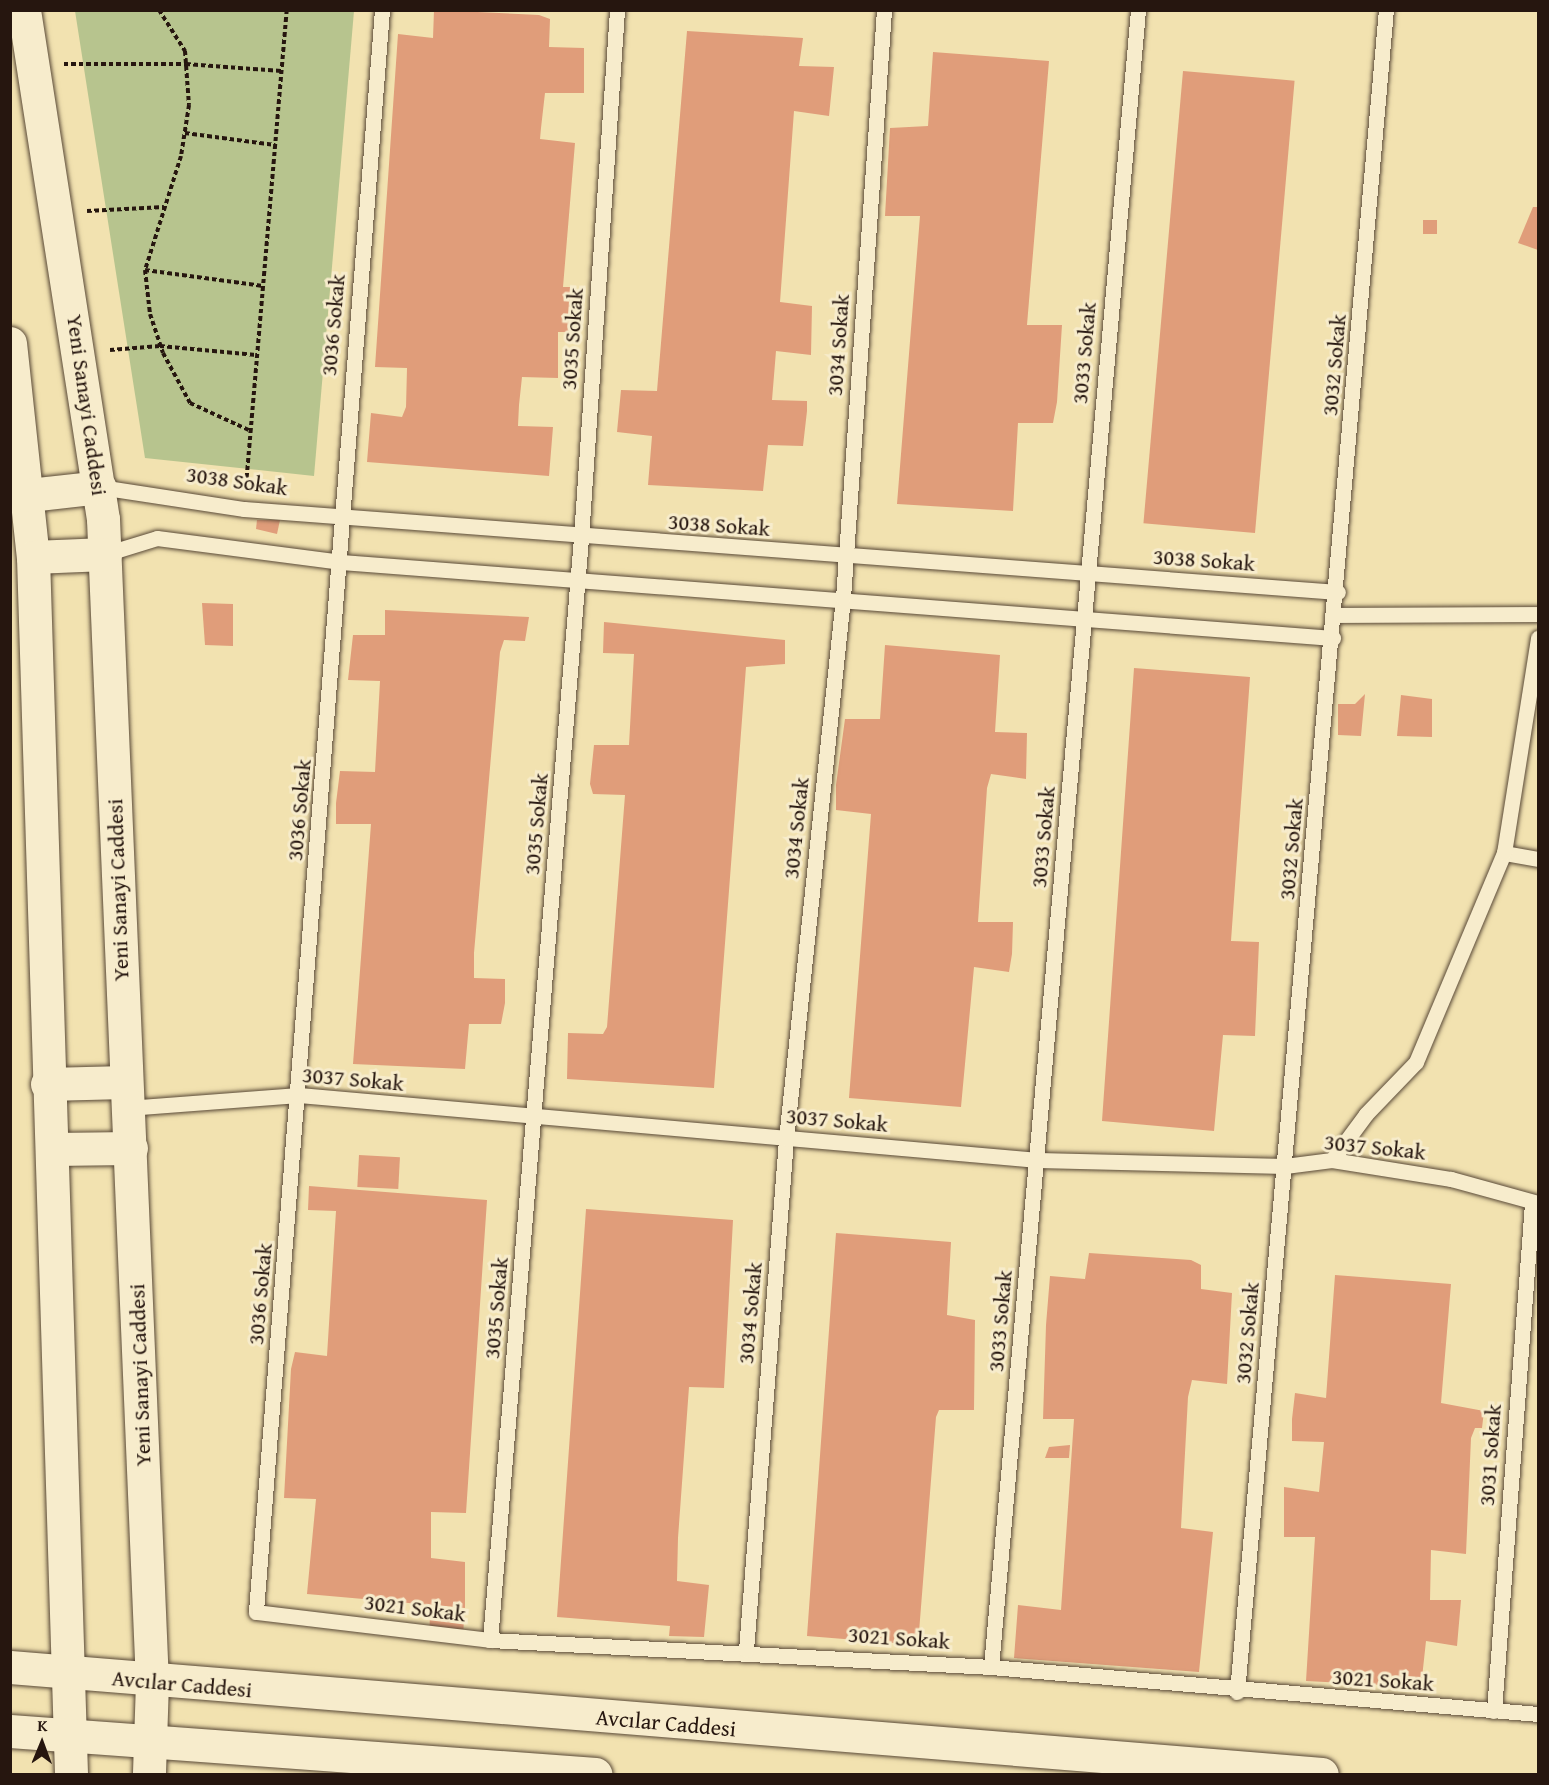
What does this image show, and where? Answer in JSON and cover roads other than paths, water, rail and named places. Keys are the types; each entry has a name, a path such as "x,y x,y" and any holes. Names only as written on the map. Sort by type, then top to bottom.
{"main road":[{"name":"Yeni Sanayi Caddesi","path":"24,10 100,487 105,554 152,1682 150,1760"},
{"path":"10,343 29,495 24,541 47,1084 53,1149 71,1674 71,1774"},
{"path":"29,495 100,487"},
{"path":"24,541 105,554"},
{"path":"47,1084 126,1095"},
{"path":"53,1149 131,1148"},
{"name":"Avcılar Caddesi","path":"10,1667 152,1682 1322,1774"},
{"path":"10,1731 71,1739 150,1760 595,1774"}],"lane":[{"name":"3036 Sokak","path":"256,1612 341,562 340,515 382,10"},
{"name":"3035 Sokak","path":"490,1640 535,1120 578,577 617,10"},
{"name":"3034 Sokak","path":"746,1650 786,1139 843,598 884,10"},
{"name":"3033 Sokak","path":"991,1667 1038,1160 1087,573 1138,10"},
{"name":"3032 Sokak","path":"1237,1692 1334,638 1386,10"},
{"name":"3038 Sokak","path":"100,487 244,509 340,515 581,537 1338,592"},
{"path":"105,554 157,538 341,562 578,577 1334,638"},
{"path":"1335,615 1539,614"},
{"path":"1332,1160 1366,1114 1416,1062 1504,853 1539,639"},
{"path":"1504,853 1539,860"},
{"name":"3037 Sokak","path":"126,1095 299,1095 535,1120 1038,1160 1285,1166 1332,1160 1451,1179 1535,1203"},
{"name":"3031 Sokak","path":"1494,1711 1535,1203"},
{"name":"3021 Sokak","path":"256,1612 490,1640 746,1650 991,1667 1237,1692 1539,1714"}]}
